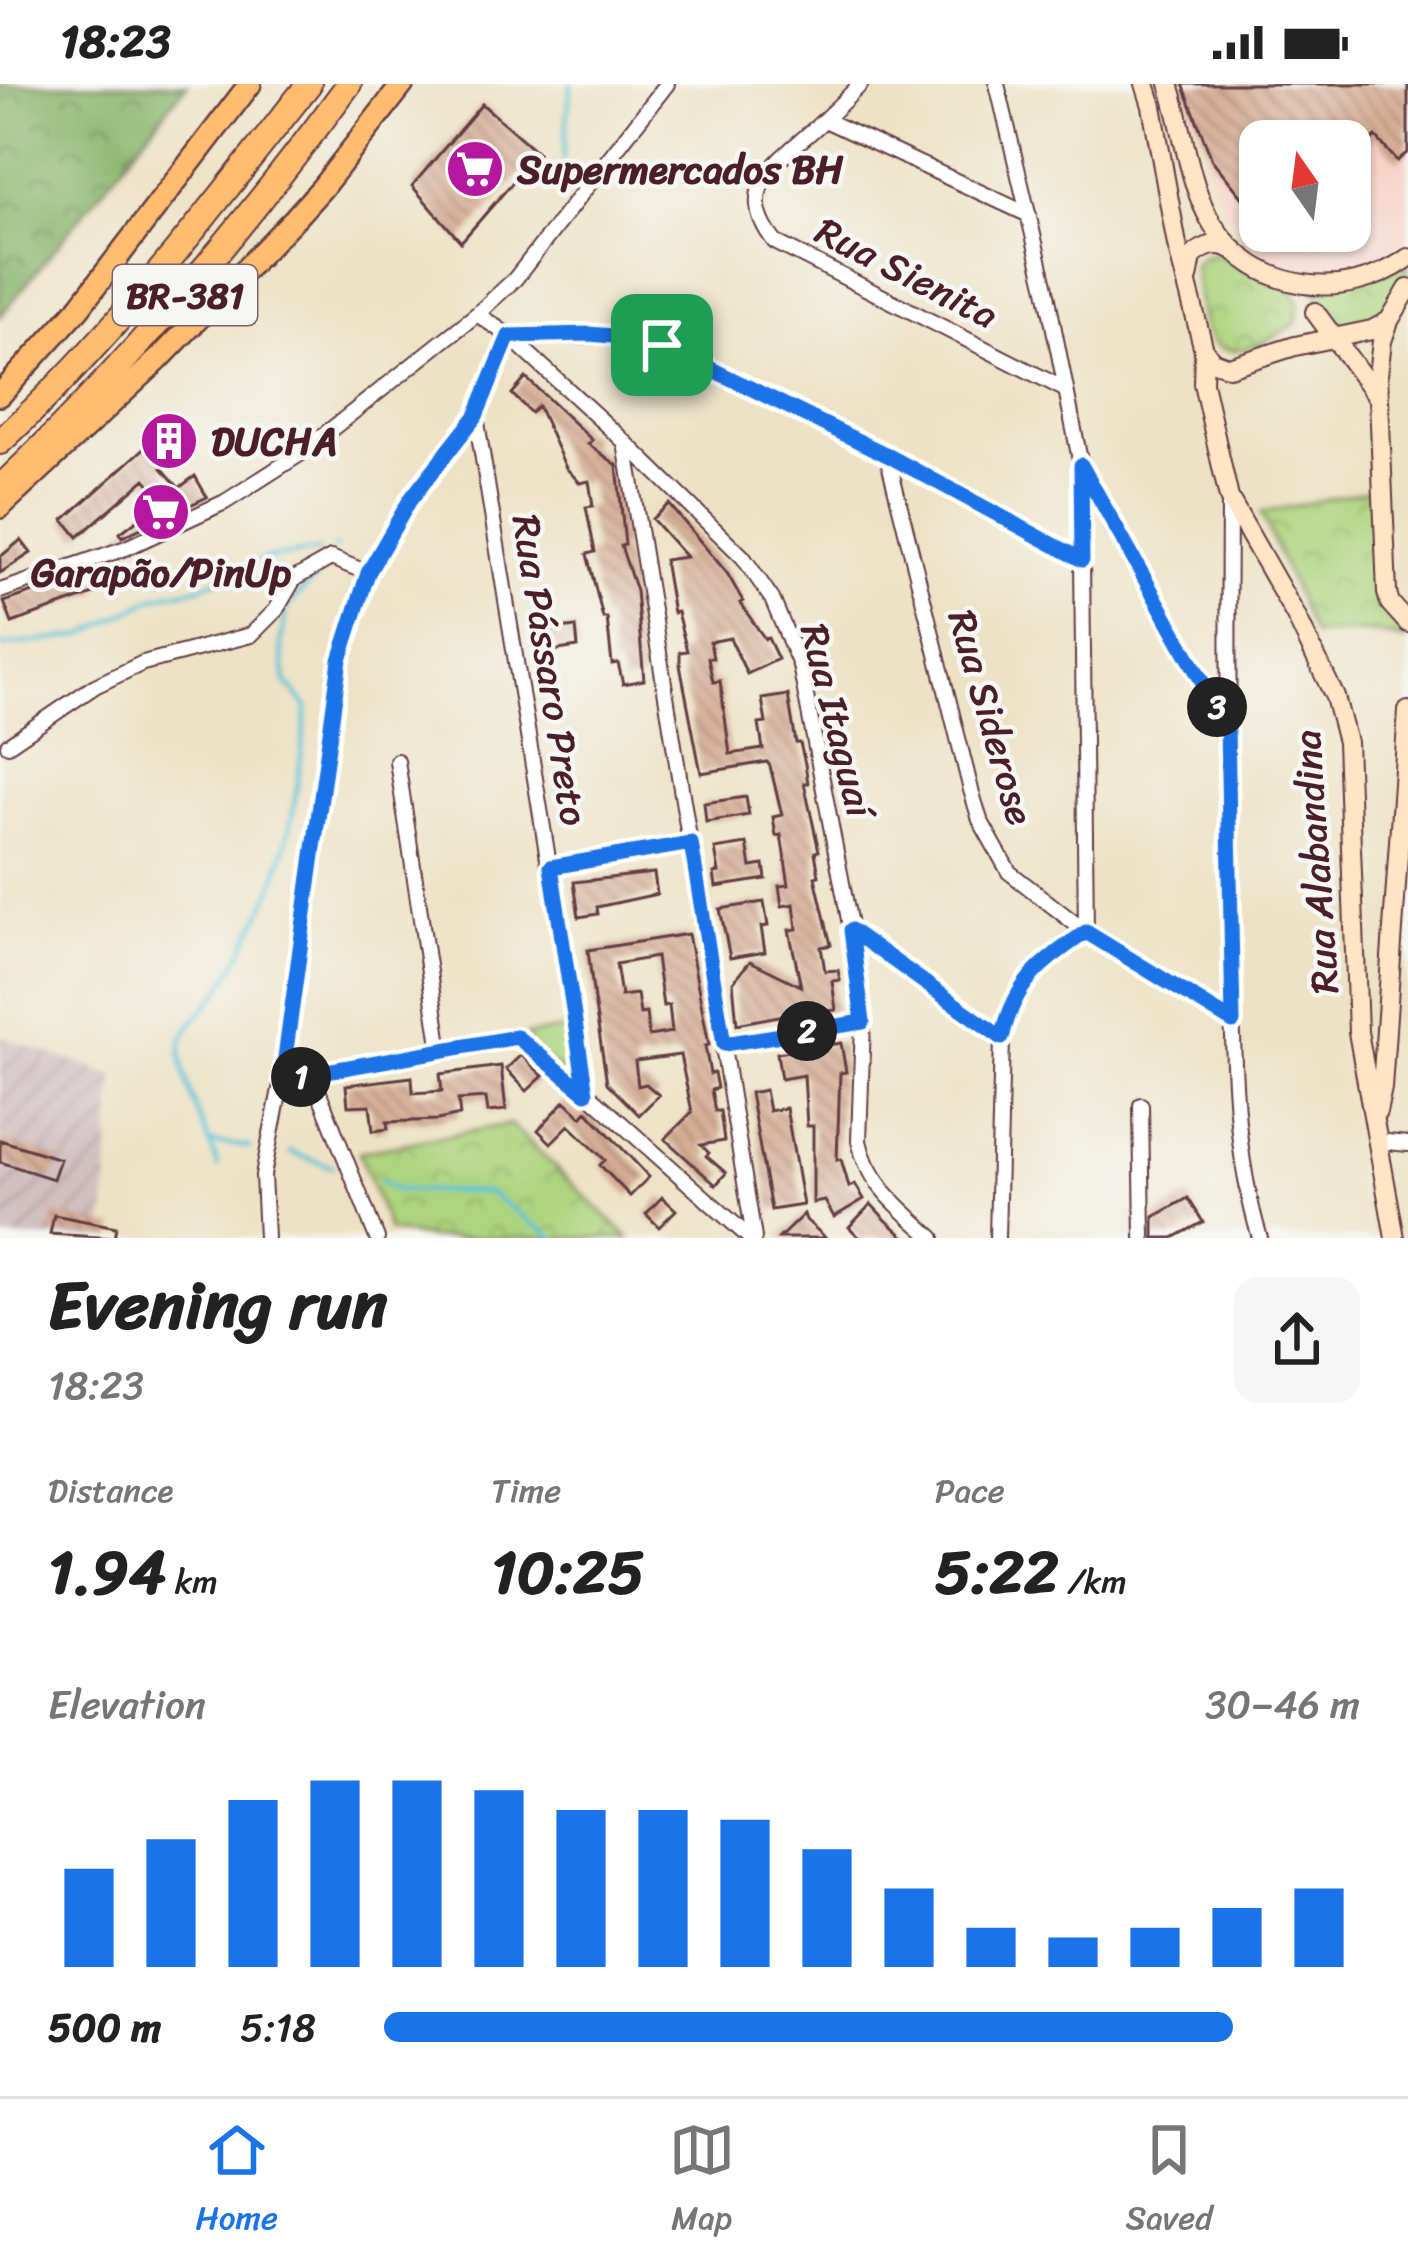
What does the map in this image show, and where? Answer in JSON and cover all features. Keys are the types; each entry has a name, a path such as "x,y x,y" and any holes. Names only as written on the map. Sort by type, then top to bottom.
{"highway":[{"name":"BR-381","path":"0,442 55,391 154,281 309,84"},
{"name":"BR-381","path":"0,488 81,411 184,296 273,188 349,84"}],"main road":[{"path":"0,395 78,309 250,84"},
{"path":"0,506 159,359 308,204 403,84"}],"street":[{"path":"0,591 126,548 225,502 300,454 515,279 667,84"},
{"name":"Rua Sienita","path":"861,84 774,164 762,182 759,216 775,242 1064,389"},
{"path":"997,84 1081,465 1086,932 1032,972 1008,1011 1002,1038 997,1238"},
{"name":"Rua Alabandina","path":"1144,84 1204,350 1203,383 1229,498 1295,614 1335,697 1347,742 1358,1032 1395,1238"},
{"path":"1169,84 1214,226 1251,266 1285,280 1305,295 1379,400"},
{"path":"825,120 1029,214"},
{"path":"1188,285 1188,264 1202,248 1219,244 1237,253"},
{"path":"1285,280 1340,286 1378,275 1408,258"},
{"path":"1408,289 1389,321 1378,361 1387,593 1394,610 1408,623"},
{"path":"1273,352 1307,327 1315,311"},
{"name":"Rua Itaguaí","path":"477,314 509,336 625,442 743,556 772,599 800,665 851,930 863,1022 862,1156 882,1190 933,1238"},
{"path":"1204,350 1212,361 1228,367 1273,352 1372,331 1389,321"},
{"path":"266,1238 263,1175 282,1079 340,660 368,573 410,500 476,416 509,336 607,335 662,345 887,455 1082,560"},
{"name":"Rua Pássaro Preto","path":"476,416 586,1093"},
{"path":"625,442 752,1238"},
{"name":"Rua Siderose","path":"887,455 980,820 1009,872 1086,932 1233,1022"},
{"path":"1081,465 1227,726"},
{"path":"1229,498 1227,726 1233,1022 1238,1126 1260,1238"},
{"path":"8,745 94,686 143,663 251,635 276,610 294,579 331,558 368,573"},
{"path":"1408,711 1375,1132 1408,1144"},
{"path":"397,761 441,1051"},
{"path":"551,867 691,843"},
{"path":"851,930 1002,1038"},
{"path":"724,1044 863,1022"},
{"path":"282,1079 517,1037 752,1238"},
{"path":"312,1076 377,1238"},
{"path":"1141,1105 1143,1238"}],"shaded area":[{"path":"1176,84 1408,84 1408,237 1374,261 1316,270 1267,258 1261,252 1371,252 1371,120 1239,120 1239,229 1228,218 1210,175 1202,132"},
{"path":"0,1036 114,1076 104,1238 0,1238"}],"green space":[{"path":"0,84 187,84 0,317"},
{"path":"1217,253 1292,288 1299,302 1296,323 1249,348 1236,350 1214,343 1201,316 1194,266 1202,256"},
{"path":"1408,264 1402,291 1388,308 1341,327 1314,289"},
{"path":"1372,489 1377,607 1403,631 1404,641 1374,632 1313,635 1261,513"},
{"path":"576,1027 584,1091 518,1037"},
{"path":"510,1124 629,1238 430,1238 389,1231 359,1152"}],"building":[{"path":"1183,84 1408,84 1408,152 1397,161 1376,137 1371,141 1371,120 1239,120 1239,193 1212,160"},
{"name":"Supermercados BH","path":"482,104 538,153 461,242 412,186"},
{"path":"526,378 592,440 588,444 617,465 625,545 621,546 636,591 644,680 623,684 618,663 612,664 607,618 603,618 587,554 595,552 586,507 593,506 589,481 580,483 566,468 538,406 531,413 512,394"},
{"path":"168,427 181,449 165,458 168,463 162,468 179,488 195,476 207,497 122,537 120,533 163,500 145,479 78,537 64,520"},
{"path":"669,504 727,573 740,603 778,659 747,674 730,638 710,642 713,658 708,658 713,682 720,681 730,754 763,749 762,699 788,695 819,851 815,852 819,876 815,877 831,945 821,947 825,971 838,970 840,980 832,981 836,1010 737,1024 733,982 750,961 801,986 789,930 797,929 794,904 782,906 779,886 789,885 781,835 776,836 773,817 782,815 770,766 767,762 701,773 680,665 680,652 687,651 677,612 673,613 664,560 686,557 652,519"},
{"path":"21,540 31,553 0,573 0,557"},
{"path":"92,572 99,592 12,623 4,602"},
{"path":"576,627 578,647 538,653 535,632"},
{"path":"746,797 749,815 706,822 704,803"},
{"path":"747,844 751,867 764,865 766,879 716,887 715,849"},
{"path":"654,873 657,894 597,907 598,914 579,917 574,882"},
{"path":"764,902 765,952 730,958 720,909"},
{"path":"688,934 710,1074 714,1073 717,1088 711,1090 724,1141 701,1145 726,1173 716,1185 665,1139 692,1112 680,1055 635,1061 638,1086 646,1084 659,1095 639,1115 607,1083 588,950","holes":["656,957 663,1006 669,1005 672,1032 649,1036 637,994 621,996 616,964"]},
{"path":"841,1043 846,1072 840,1073 837,1160 841,1159 849,1187 855,1184 864,1199 834,1217 825,1201 813,1203 813,1126 807,1126 804,1075 781,1079 777,1053"},
{"path":"521,1055 543,1076 527,1091 506,1069"},
{"path":"501,1066 506,1110 488,1112 486,1098 458,1100 460,1115 387,1122 388,1129 373,1131 370,1105 348,1106 346,1085 412,1077 413,1093 442,1091 440,1074"},
{"path":"765,1090 769,1111 786,1108 803,1205 771,1210 750,1093"},
{"path":"565,1101 582,1117 587,1111 649,1177 630,1196 600,1165 605,1160 569,1125 551,1143 538,1130"},
{"path":"0,1140 60,1159 53,1179 0,1162"},
{"path":"662,1197 676,1210 659,1227 646,1214"},
{"path":"1188,1198 1203,1222 1173,1238 1154,1238 1154,1217"},
{"path":"871,1204 906,1238 860,1238 849,1227"},
{"path":"804,1214 826,1238 779,1238"},
{"path":"54,1215 116,1227 114,1238 50,1234"}],"waterway":[{"path":"563,159 571,84"},
{"path":"0,646 82,636 158,596 198,588 268,558 318,551"},
{"path":"218,1166 188,1086 182,1042 231,972 280,866 293,814 307,707 286,682 281,642 287,607 316,577"},
{"path":"213,1143 250,1147"},
{"path":"290,1152 333,1167"},
{"path":"381,1181 397,1190 488,1192 554,1238"}],"place":[{"name":"Supermercados BH","path":"475,169"},
{"name":"DUCHA","path":"169,441"},
{"name":"Garapão/PinUp","path":"161,512"}],"route":[{"path":"588,334 662,345 887,455 1082,560 1081,465 1227,726 1233,1022 1086,932 1032,972 1020,987 1002,1038 851,930 863,1022 724,1044 691,843 551,867 586,1093 517,1037 282,1079 340,660 368,573 410,500 476,416 509,336 588,334"}]}
